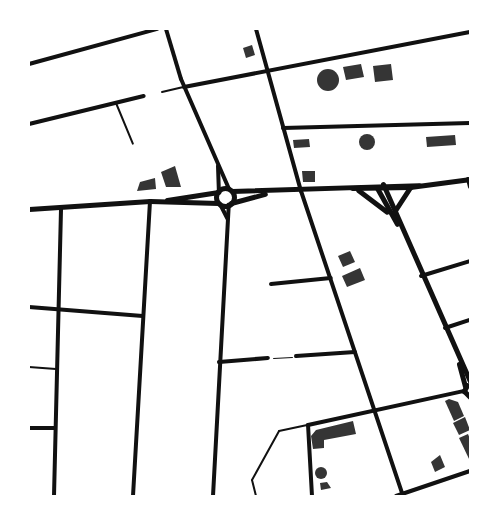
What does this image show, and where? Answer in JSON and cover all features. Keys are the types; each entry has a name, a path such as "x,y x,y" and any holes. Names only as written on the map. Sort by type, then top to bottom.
{"street":[{"path":"29,64 157,29"},
{"path":"166,29 184,87 230,190 213,496"},
{"path":"256,29 301,192 403,495"},
{"path":"184,87 470,32"},
{"path":"29,124 144,96"},
{"path":"283,128 470,123"},
{"path":"218,164 219,203 227,218"},
{"path":"384,187 469,179 470,187"},
{"path":"164,200 230,190 301,192 419,185"},
{"path":"348,188 377,187"},
{"path":"377,187 392,214 445,328 468,386 470,398"},
{"path":"384,187 392,214"},
{"path":"392,214 410,187"},
{"path":"357,189 392,214"},
{"path":"29,209 150,200 230,203 271,192"},
{"path":"132,496 150,200"},
{"path":"54,496 61,207"},
{"path":"421,276 470,261"},
{"path":"271,284 331,278"},
{"path":"29,307 143,316"},
{"path":"445,328 470,320"},
{"path":"296,356 355,352"},
{"path":"219,362 268,358"},
{"path":"312,496 308,425 468,386"},
{"path":"29,428 55,428"},
{"path":"396,496 470,471"}],"lane":[{"path":"162,92 184,87"},
{"path":"116,103 133,144"},
{"path":"29,367 58,369"},
{"path":"256,496 252,480 280,431 308,425"}],"path":[{"path":"268,358 296,356"}],"building":[{"path":"252,45 255,55 246,58 243,48"},
{"path":"361,64 364,77 346,80 343,67"},
{"path":"391,64 393,80 375,82 373,66"},
{"path":"328,69 336,72 339,80 336,88 328,91 320,88 317,80 320,72"},
{"path":"367,134 373,136 375,142 373,148 367,150 361,148 359,142 361,136"},
{"path":"455,135 456,145 427,147 426,137"},
{"path":"309,139 310,147 294,148 293,140"},
{"path":"175,166 181,187 166,187 161,172"},
{"path":"302,171 315,171 315,182 303,182"},
{"path":"155,178 156,189 137,191 140,182"},
{"path":"350,251 355,262 343,267 338,256"},
{"path":"360,268 365,280 347,287 342,276"},
{"path":"449,399 458,402 464,416 454,421 445,401"},
{"path":"465,417 470,430 459,435 453,423"},
{"path":"353,421 356,434 324,440 324,448 313,449 311,436 316,430"},
{"path":"468,434 470,439 470,461 459,438"},
{"path":"440,455 445,467 435,472 431,462"},
{"path":"319,467 323,467 327,473 323,479 319,479 315,475 315,471"},
{"path":"327,482 331,488 321,490 320,483"}]}
